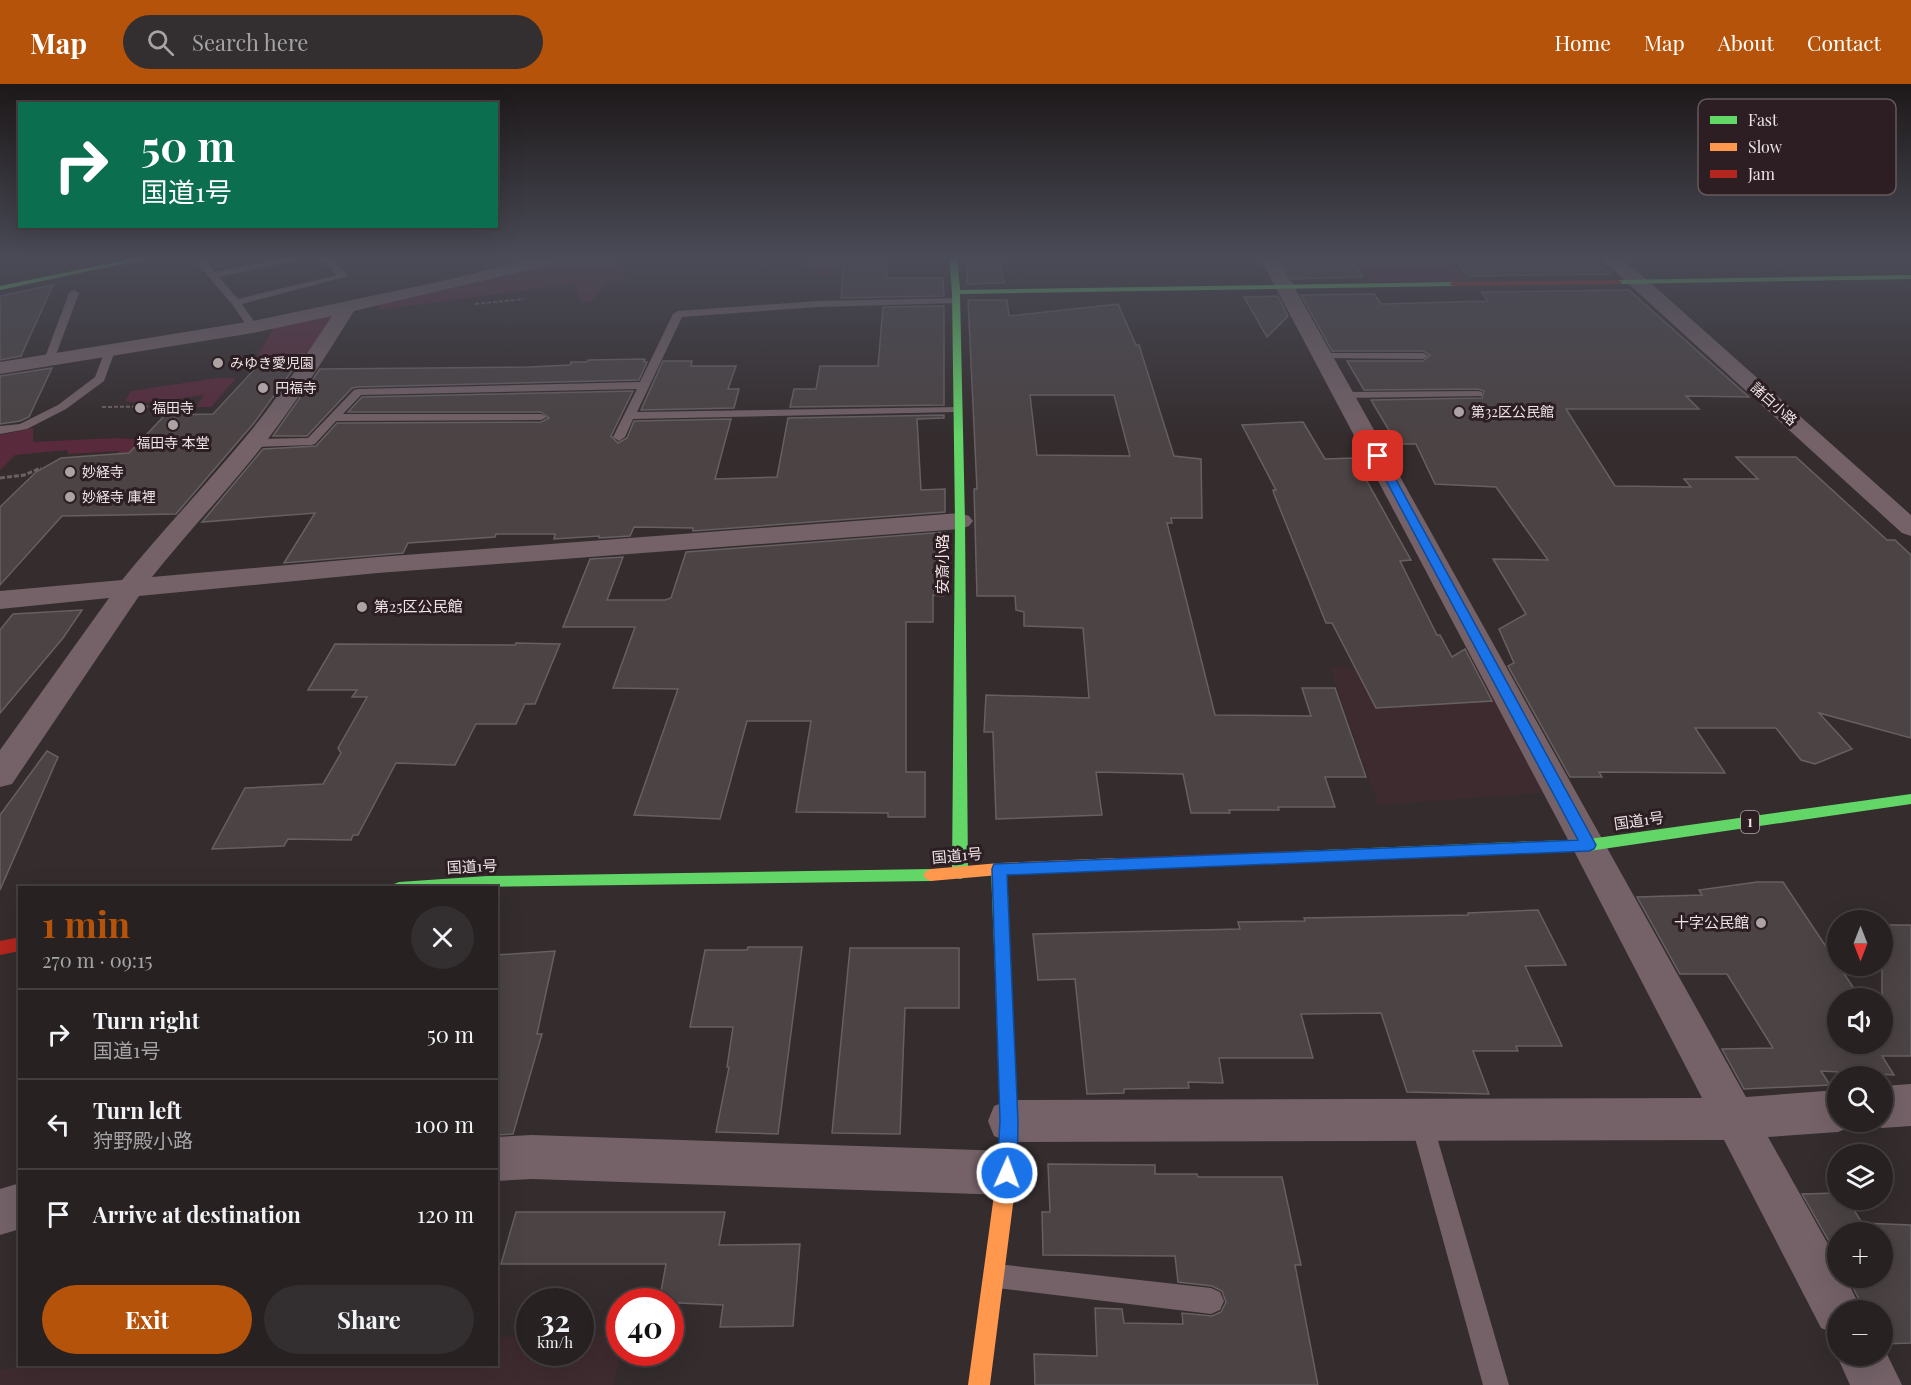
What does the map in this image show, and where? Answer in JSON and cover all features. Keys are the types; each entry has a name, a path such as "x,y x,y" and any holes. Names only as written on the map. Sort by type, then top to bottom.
{"main road":[{"name":"安斎小路","path":"955,317 960,521 960,873"},
{"name":"国道1号","path":"428,886 487,882 920,876 999,869 1589,845 1911,799"},
{"path":"979,1385 1007,1173 1009,1121 999,869"},
{"path":"0,948 18,944"}],"street":[{"path":"0,368 303,317"},
{"path":"0,775 130,588 176,530 253,443 307,370 341,317"},
{"path":"1303,317 1832,1300"},
{"name":"諸白小路","path":"1677,317 1911,528"},
{"path":"0,600 378,565 960,521"},
{"path":"1893,1106 1911,1105"},
{"path":"1009,1121 1735,1119 1827,1112"},
{"path":"498,1159 532,1157 1007,1173"},
{"path":"0,1212 18,1207"},
{"path":"1867,1366 1877,1385"}],"lane":[{"path":"49,360 65,317"},
{"path":"246,317 253,327"},
{"path":"619,437 677,317"},
{"path":"0,430 23,427 62,407 100,379 110,351"},
{"path":"1324,356 1423,356"},
{"path":"253,443 311,441 358,392 645,386"},
{"path":"1345,395 1478,394"},
{"path":"628,416 956,409"},
{"path":"334,418 541,417"},
{"path":"1420,1119 1496,1385"},
{"path":"995,1276 1211,1301"}],"path":[{"path":"62,407 191,406 183,415"},
{"path":"0,478 24,475 41,468"}],"shaded area":[{"path":"317,317 336,317 314,352 256,358 275,326"},
{"path":"218,378 236,378 211,407 196,407 204,395 154,402 125,401 131,391"},
{"path":"33,428 33,442 115,438 172,441 96,479 119,451 68,454 67,450 15,455 0,470 0,435"},
{"path":"1475,662 1544,793 1378,805 1330,667"},
{"path":"594,1335 606,1335 606,1366 618,1366 614,1385 0,1385 0,1370 22,1366 498,1366 498,1337 516,1336 516,1366 594,1366"}],"building":[{"path":"0,317 39,317 21,356 0,360"},
{"path":"882,317 944,317 944,405 790,407 794,389 816,389 820,366 878,366"},
{"path":"969,317 1124,317 1136,345 1139,345 1174,456 1201,459 1202,518 1171,518 1172,523 1167,523 1215,715 1311,716 1302,688 1335,688 1366,777 1325,777 1335,807 1278,807 1279,810 1191,813 1183,774 1096,772 1102,815 996,819 993,732 984,732 986,695 1089,698 1083,628 1024,626 1024,612 1016,610 1015,596 977,596 974,489 977,489","holes":["1030,395 1114,395 1130,456 1037,455"]},
{"path":"1255,317 1287,317 1267,337"},
{"path":"1313,317 1659,317 1749,397 1686,396 1699,409 1566,409 1615,486 1691,487 1684,479 1758,479 1736,457 1796,457 1887,540 1895,540 1911,555 1911,738 1819,713 1852,749 1815,764 1801,760 1776,728 1695,728 1725,773 1599,772 1602,777 1570,777 1508,666 1514,663 1499,629 1526,614 1493,559 1548,560 1496,487 1435,484 1416,444 1397,444 1371,400 1482,398 1484,391 1478,389 1364,390 1347,361 1423,361 1430,355 1423,351 1332,351"},
{"path":"304,354 254,423 176,514 62,516 0,585 0,507 36,472 61,458 129,453 165,415 213,414 265,358"},
{"path":"645,359 644,362 647,362 639,380 352,388 307,436 273,436 320,369 529,367 570,365 571,362 587,362 588,360"},
{"path":"663,361 692,361 691,366 736,366 728,389 739,389 734,408 641,410"},
{"path":"52,368 29,417 0,424 0,376"},
{"path":"633,391 611,436 618,443 627,438 634,421 731,419 715,479 777,477 788,418 944,415 944,418 917,419 921,490 945,489 945,512 693,531 693,528 634,527 630,536 599,538 599,536 554,539 555,534 496,534 495,537 408,543 403,553 284,563 315,513 202,522 263,449 316,446 337,423 541,422 549,418 541,412 348,412 362,397"},
{"path":"1303,422 1325,459 1354,458 1411,560 1400,561 1437,635 1440,635 1452,657 1465,649 1492,701 1376,708 1332,623 1326,623 1274,494 1273,490 1276,490 1242,425"},
{"path":"945,532 943,596 933,595 933,622 906,622 906,772 925,772 925,817 888,817 888,813 796,812 811,721 747,721 720,819 634,815 678,689 613,688 635,627 563,627 590,559 623,557 607,600 665,600 671,598 686,552"},
{"path":"82,610 63,638 0,713 0,630 13,614"},
{"path":"516,643 560,644 535,704 525,704 516,724 476,724 455,765 396,763 358,835 353,835 351,840 288,839 284,846 212,849 245,788 323,784 341,753 338,748 367,697 352,697 357,690 308,690 335,644 515,645"},
{"path":"47,751 58,757 0,890 0,815"},
{"path":"1757,882 1783,882 1827,948 1827,976 1846,976 1854,988 1827,988 1827,1054 1893,1054 1893,988 1882,988 1882,976 1893,976 1893,925 1911,925 1911,1056 1882,1056 1888,1066 1827,1066 1827,1071 1821,1071 1827,1080 1827,1085 1744,1089 1722,1049 1773,1048 1727,974 1680,974 1637,897 1702,895 1699,890"},
{"path":"1538,910 1566,965 1525,966 1562,1046 1516,1046 1518,1051 1473,1051 1489,1094 1407,1092 1381,1013 1301,1014 1313,1058 1219,1058 1223,1083 1188,1082 1189,1088 1124,1089 1124,1093 1087,1094 1075,979 1038,980 1033,934 1240,929 1238,922 1305,921 1304,918 1468,915 1468,913"},
{"path":"748,947 802,947 778,1134 716,1132 729,1067 727,1067 733,1027 690,1027 705,950 747,950"},
{"path":"850,948 959,948 959,1008 905,1008 900,1134 832,1133"},
{"path":"555,951 537,1034 542,1034 513,1134 498,1135 498,955"},
{"path":"1048,1164 1155,1165 1155,1174 1197,1174 1198,1177 1282,1177 1301,1265 1295,1265 1318,1385 1035,1385 1034,1354 1097,1356 1095,1308 1122,1309 1124,1323 1183,1324 1182,1313 1212,1316 1221,1312 1226,1302 1222,1291 1212,1286 1178,1282 1175,1256 1043,1255 1042,1212 1050,1212"},
{"path":"1827,1193 1827,1210 1854,1210 1861,1222 1827,1222 1827,1238 1802,1194"},
{"path":"516,1212 725,1212 719,1245 800,1244 793,1326 720,1327 723,1305 684,1303 684,1288 662,1288 666,1264 501,1264"},
{"path":"1893,1224 1911,1225 1911,1343 1893,1344 1893,1300 1859,1300 1853,1288 1893,1288"}],"traffic: fast":[{"path":"956,317 960,521 960,873"},
{"path":"1299,857 1589,845 1911,799"},
{"path":"999,869 1003,973"},
{"path":"428,886 487,882 931,875"}],"traffic: slow":[{"path":"931,875 999,869 1117,864"},
{"path":"979,1385 1007,1173 1009,1121 1003,973"}],"traffic: jam":[{"path":"1117,864 1299,857"},
{"path":"0,948 18,944"}],"place":[{"name":"みゆき愛児園","path":"218,363"},
{"name":"円福寺","path":"263,388"},
{"name":"福田寺","path":"140,408"},
{"name":"第32区公民館","path":"1459,412"},
{"name":"福田寺 本堂","path":"173,425"},
{"name":"妙経寺","path":"70,472"},
{"name":"妙経寺 庫裡","path":"70,497"},
{"name":"第25区公民館","path":"362,607"},
{"name":"十字公民館","path":"1761,923"}],"route":[{"path":"1007,1173 1009,1121 999,869 1589,845 1378,456"}]}
